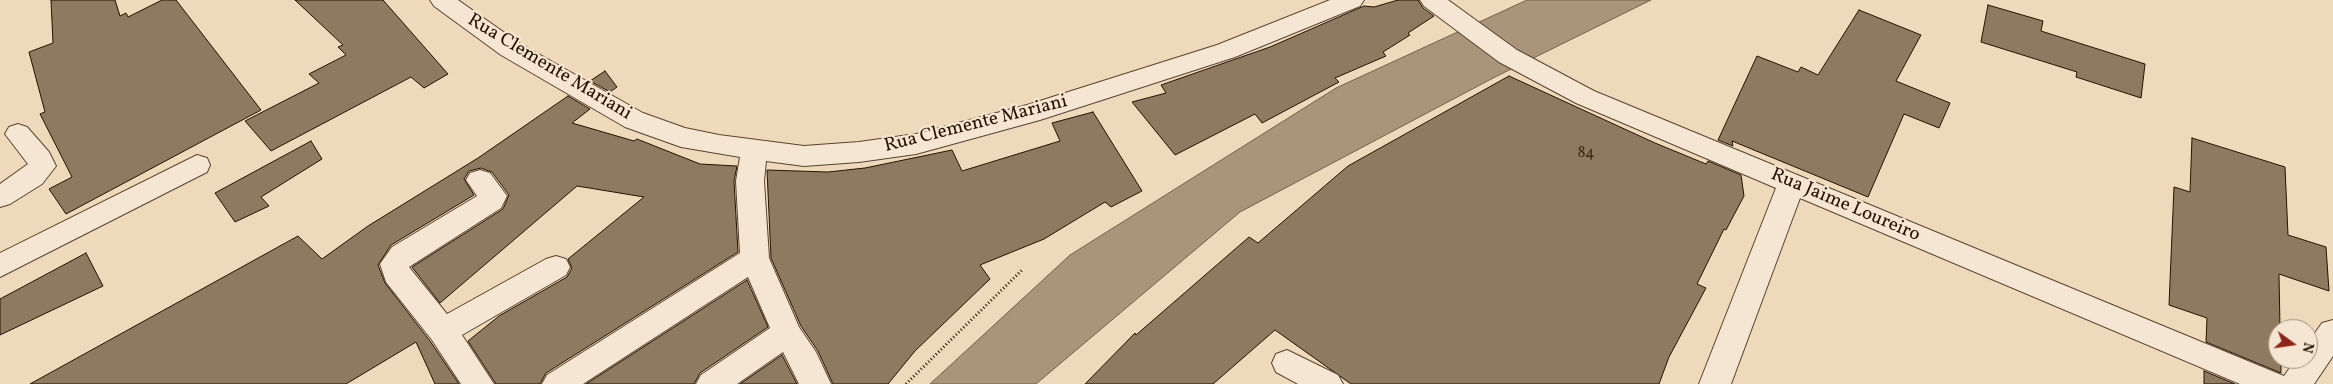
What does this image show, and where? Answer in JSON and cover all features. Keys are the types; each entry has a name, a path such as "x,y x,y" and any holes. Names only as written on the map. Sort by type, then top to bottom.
{"street":[{"name":"Rua Clemente Mariani","path":"442,0 510,49 634,120 681,137 754,151 804,156 859,152 916,144 1031,113 1226,51 1352,0"},
{"name":"Rua Jaime Loureiro","path":"1432,0 1508,56 1585,97 2272,384"},
{"path":"0,197 32,177 42,166 39,159 18,134"},
{"path":"754,151 750,181 755,258 787,333 806,361 815,384"},
{"path":"0,266 197,165"},
{"path":"478,384 443,331 396,274 394,264 402,255 491,201 493,196 480,180"},
{"path":"1715,384 1791,184"},
{"path":"558,384 755,258"},
{"path":"443,331 556,267"},
{"path":"2296,384 2333,332"},
{"path":"712,384 787,333"},
{"path":"1287,363 1327,384"}],"path":[{"path":"906,384 1022,270"}],"shaded area":[{"path":"1527,0 1651,0 1495,77 1240,212 1036,384 930,384 1070,255 1336,88"}],"building":[{"path":"51,0 115,0 120,16 126,13 128,17 162,0 176,0 261,110 66,214 49,189 72,177 40,114 45,112 29,52 53,43"},
{"path":"295,0 383,0 448,74 424,88 411,77 271,151 245,121 319,83 309,74 346,55 338,47 343,45"},
{"path":"1398,0 1418,0 1423,8 1434,16 1408,33 1410,35 1383,52 1386,56 1335,78 1339,82 1262,123 1255,114 1175,155 1132,102 1166,93 1161,85 1270,47 1364,6 1374,7"},
{"path":"1988,5 2043,21 2041,31 2145,64 2141,98 2076,77 2077,72 1981,42"},
{"path":"1859,10 1921,35 1896,81 1950,103 1939,128 1904,114 1868,197 1732,141 1733,146 1718,140 1757,56 1798,72 1801,67 1818,75"},
{"path":"605,71 617,87 610,92 590,81"},
{"path":"1509,76 1655,143 1706,164 1708,161 1741,175 1744,196 1726,230 1724,229 1697,284 1706,288 1669,357 1659,384 1351,384 1275,330 1213,384 1085,384 1135,333 1136,335 1249,237 1258,243 1348,166"},
{"path":"568,96 590,109 572,123 634,141 637,139 700,164 737,166 734,181 738,252 546,373 540,384 496,384 468,341 499,316 567,277 572,268 568,259 644,197 577,186 440,303 412,267 503,209 509,195 492,172 481,168 469,171 464,179 474,195 391,245 378,265 385,283 430,341 459,384 435,384 416,342 346,384 30,384 298,236 322,259 368,226 478,158"},
{"path":"1093,112 1142,191 1111,207 1105,202 1044,239 980,265 990,279 915,351 888,384 833,384 818,351 801,326 771,258 767,170 828,172 865,168 952,150 962,171 1060,141 1052,123"},
{"path":"2192,138 2285,167 2288,235 2326,247 2329,291 2279,274 2280,319 2268,319 2268,368 2206,342 2207,318 2169,305 2174,187 2190,192"},
{"path":"311,141 322,159 261,197 269,206 235,222 215,193"},
{"path":"86,253 103,286 0,335 0,299"},
{"path":"747,280 768,327 700,373 694,384 586,384"},
{"path":"782,355 797,384 740,384"},
{"path":"2271,369 2281,369 2281,373"},
{"path":"2204,371 2235,384 2204,384"}]}
